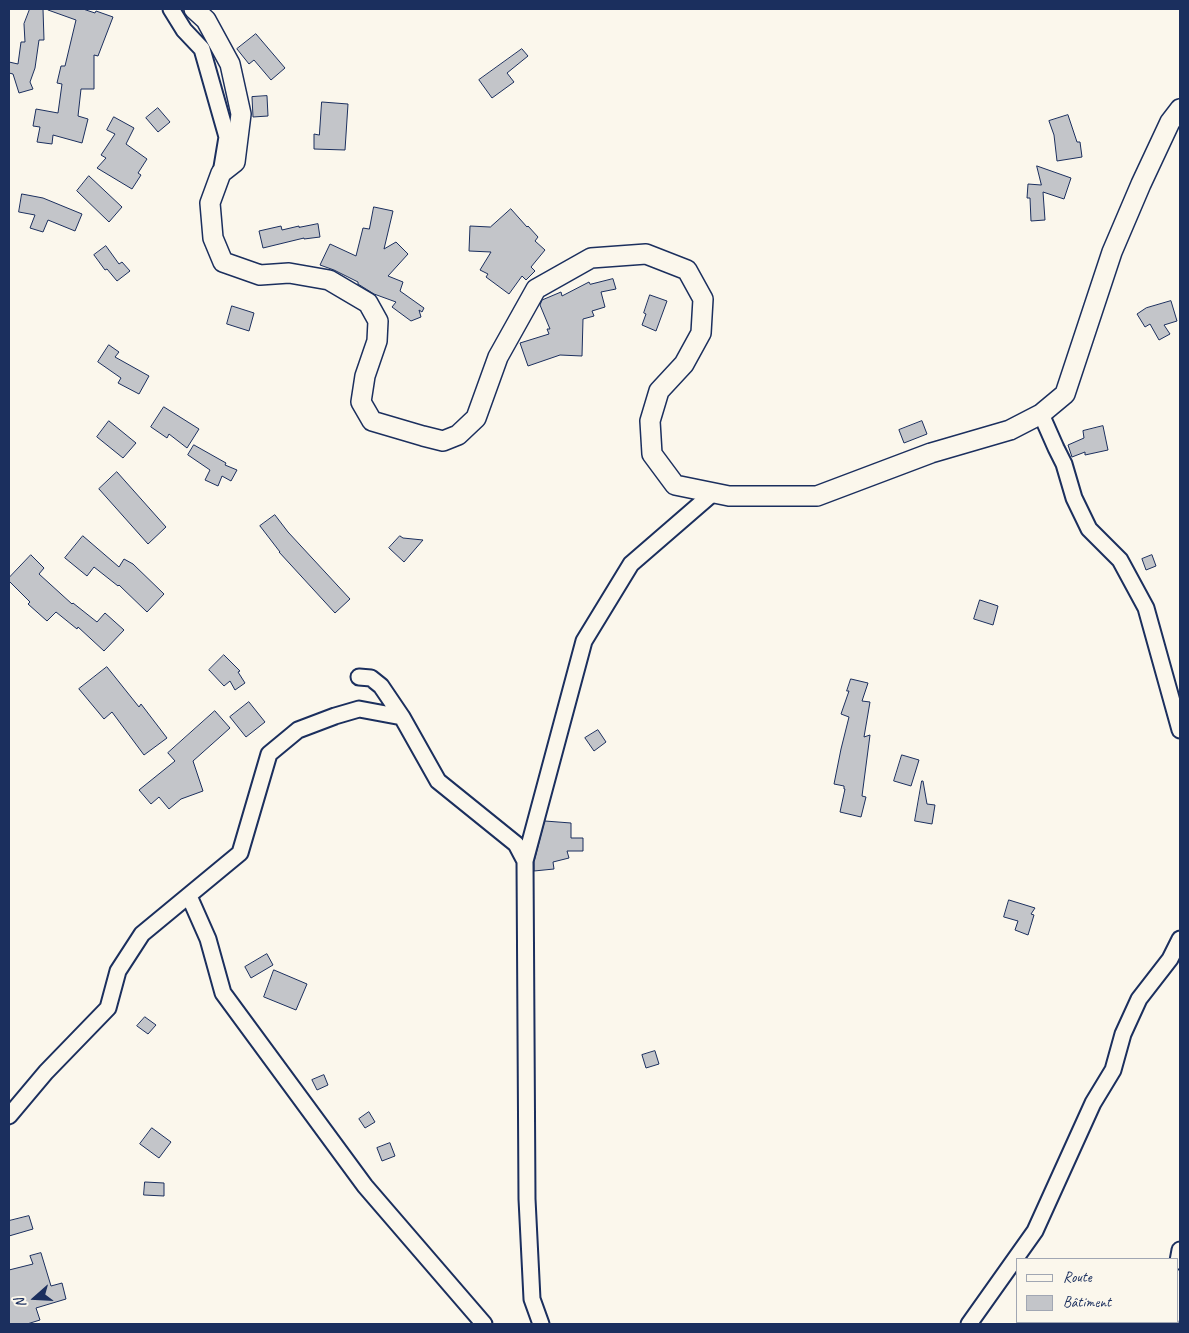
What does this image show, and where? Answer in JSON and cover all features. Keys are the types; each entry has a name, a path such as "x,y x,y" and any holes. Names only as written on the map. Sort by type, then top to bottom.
{"street":[{"path":"170,9 184,30 202,49 227,137 221,173 210,203 213,238 223,262 260,275 289,273 329,280 368,303 378,321 377,341 365,376 361,402 372,421 442,441 458,436 476,418 498,357 536,289 591,258 646,254 687,270 703,299 701,333 684,364 660,391 650,421 652,454 675,485 729,496 817,496 931,453 1010,430 1041,414 1065,394 1112,252 1170,122 1180,109"},
{"path":"194,9 206,20 230,64 241,114 235,162 221,173"},
{"path":"1041,414 1064,464 1074,498 1089,530 1120,560 1146,608 1180,730"},
{"path":"541,1324 532,1300 527,1199 525,861 584,641 630,564 712,493"},
{"path":"359,677 371,678 381,686 402,717 438,781 516,844 525,861"},
{"path":"9,1116 46,1072 108,1008 118,970 142,934 240,853 269,754 298,730 359,709 402,717"},
{"path":"188,896 208,939 223,993 365,1186 484,1324"},
{"path":"969,1324 1035,1231 1093,1103 1113,1070 1123,1034 1139,999 1170,959 1180,939"}],"building":[{"path":"30,9 43,9 44,40 39,40 35,68 30,82 33,89 19,93 13,74 9,73 9,62 18,64 21,42 25,42 24,24"},
{"path":"48,9 83,9 113,17 98,56 94,55 94,89 81,89 78,116 88,119 82,143 53,135 52,144 37,142 40,127 33,126 36,109 58,113 62,84 57,83 61,66 65,66 76,20"},
{"path":"256,34 285,68 271,80 254,60 249,64 237,49"},
{"path":"522,49 528,56 507,73 514,82 492,98 479,80"},
{"path":"267,96 268,116 253,117 252,97"},
{"path":"322,102 348,104 345,150 314,149 314,134 319,135"},
{"path":"158,108 170,122 158,132 146,118"},
{"path":"1068,115 1077,142 1080,142 1082,157 1057,161 1054,135 1049,121"},
{"path":"114,117 134,128 126,144 147,159 138,173 141,175 132,189 97,168 106,158 101,155 115,134 107,130"},
{"path":"1037,166 1071,178 1064,199 1043,192 1045,220 1031,221 1030,198 1027,198 1028,184 1041,185"},
{"path":"89,176 122,207 109,222 77,191"},
{"path":"22,194 43,198 82,214 75,231 48,220 43,232 30,228 35,215 19,212"},
{"path":"374,207 393,211 384,249 396,242 408,254 388,276 403,282 400,291 424,308 422,312 419,310 421,317 411,321 392,307 396,302 374,294 358,284 358,282 320,265 330,244 356,256 363,228 369,229"},
{"path":"511,209 538,237 535,241 545,250 531,267 535,271 526,280 522,276 509,294 486,277 488,274 480,270 491,252 469,251 470,226 490,227"},
{"path":"318,224 320,237 304,238 263,248 259,231 281,226 282,230"},
{"path":"106,246 119,264 122,262 130,271 117,281 107,269 105,270 94,255"},
{"path":"613,279 616,289 601,292 605,307 592,311 594,316 583,319 582,356 560,355 528,366 520,343 549,334 547,329 550,329 540,305 542,300 561,292 562,296 589,282 590,284"},
{"path":"650,295 667,301 656,331 642,325"},
{"path":"1171,301 1177,321 1164,325 1170,334 1159,340 1150,324 1145,327 1137,314 1146,308"},
{"path":"232,306 254,313 249,331 227,324"},
{"path":"109,345 119,352 115,357 149,376 139,394 118,383 121,378 98,362"},
{"path":"164,407 199,429 187,448 169,434 167,438 151,427"},
{"path":"109,421 136,443 123,458 97,437"},
{"path":"922,421 927,434 904,443 899,430"},
{"path":"1103,426 1108,450 1085,455 1085,452 1072,457 1068,445 1084,438 1083,431"},
{"path":"194,445 226,463 225,465 237,470 231,481 222,476 218,486 205,480 210,470 188,455"},
{"path":"117,472 166,527 148,544 99,489"},
{"path":"275,515 288,532 350,599 335,613 279,552 260,526"},
{"path":"83,536 119,567 124,559 133,564 164,594 147,612 119,585 94,567 87,576 65,558"},
{"path":"400,536 423,540 404,562 389,548"},
{"path":"31,555 44,568 39,574 72,604 97,622 105,613 124,630 104,651 78,627 77,629 56,612 47,621 28,604 30,602 9,581 9,578"},
{"path":"1152,555 1156,566 1146,570 1142,559"},
{"path":"980,600 998,606 993,625 974,619"},
{"path":"224,655 240,671 238,672 245,683 235,690 230,681 224,686 209,670"},
{"path":"107,667 139,707 141,704 167,738 144,755 112,712 104,719 79,689"},
{"path":"851,679 868,683 862,701 870,702 864,737 870,735 862,796 866,797 861,817 840,812 845,789 844,786 834,784 849,717 841,714"},
{"path":"249,702 265,722 246,737 230,717"},
{"path":"215,711 230,728 193,761 203,791 181,799 169,809 159,797 151,804 139,790 175,761 168,753"},
{"path":"598,730 606,742 594,751 585,738"},
{"path":"902,755 919,760 911,786 894,781"},
{"path":"922,781 927,804 935,805 932,824 915,821"},
{"path":"545,821 571,823 571,838 583,838 583,851 567,851 569,858 553,862 554,869 534,871 534,862"},
{"path":"1009,900 1035,908 1031,914 1034,915 1028,935 1015,930 1018,921 1004,917"},
{"path":"267,954 273,965 251,978 245,967"},
{"path":"274,970 307,984 296,1010 264,997"},
{"path":"145,1017 156,1025 148,1034 137,1026"},
{"path":"655,1051 659,1064 646,1068 642,1055"},
{"path":"324,1075 328,1085 317,1090 312,1080"},
{"path":"369,1112 375,1122 365,1128 359,1119"},
{"path":"152,1128 171,1142 159,1158 140,1144"},
{"path":"390,1143 395,1156 382,1161 377,1148"},
{"path":"145,1182 164,1183 164,1196 144,1195"},
{"path":"29,1216 33,1229 9,1236 9,1221"},
{"path":"41,1253 51,1286 62,1283 66,1299 36,1308 40,1320 27,1324 9,1324 9,1270 33,1264 30,1256"}]}
